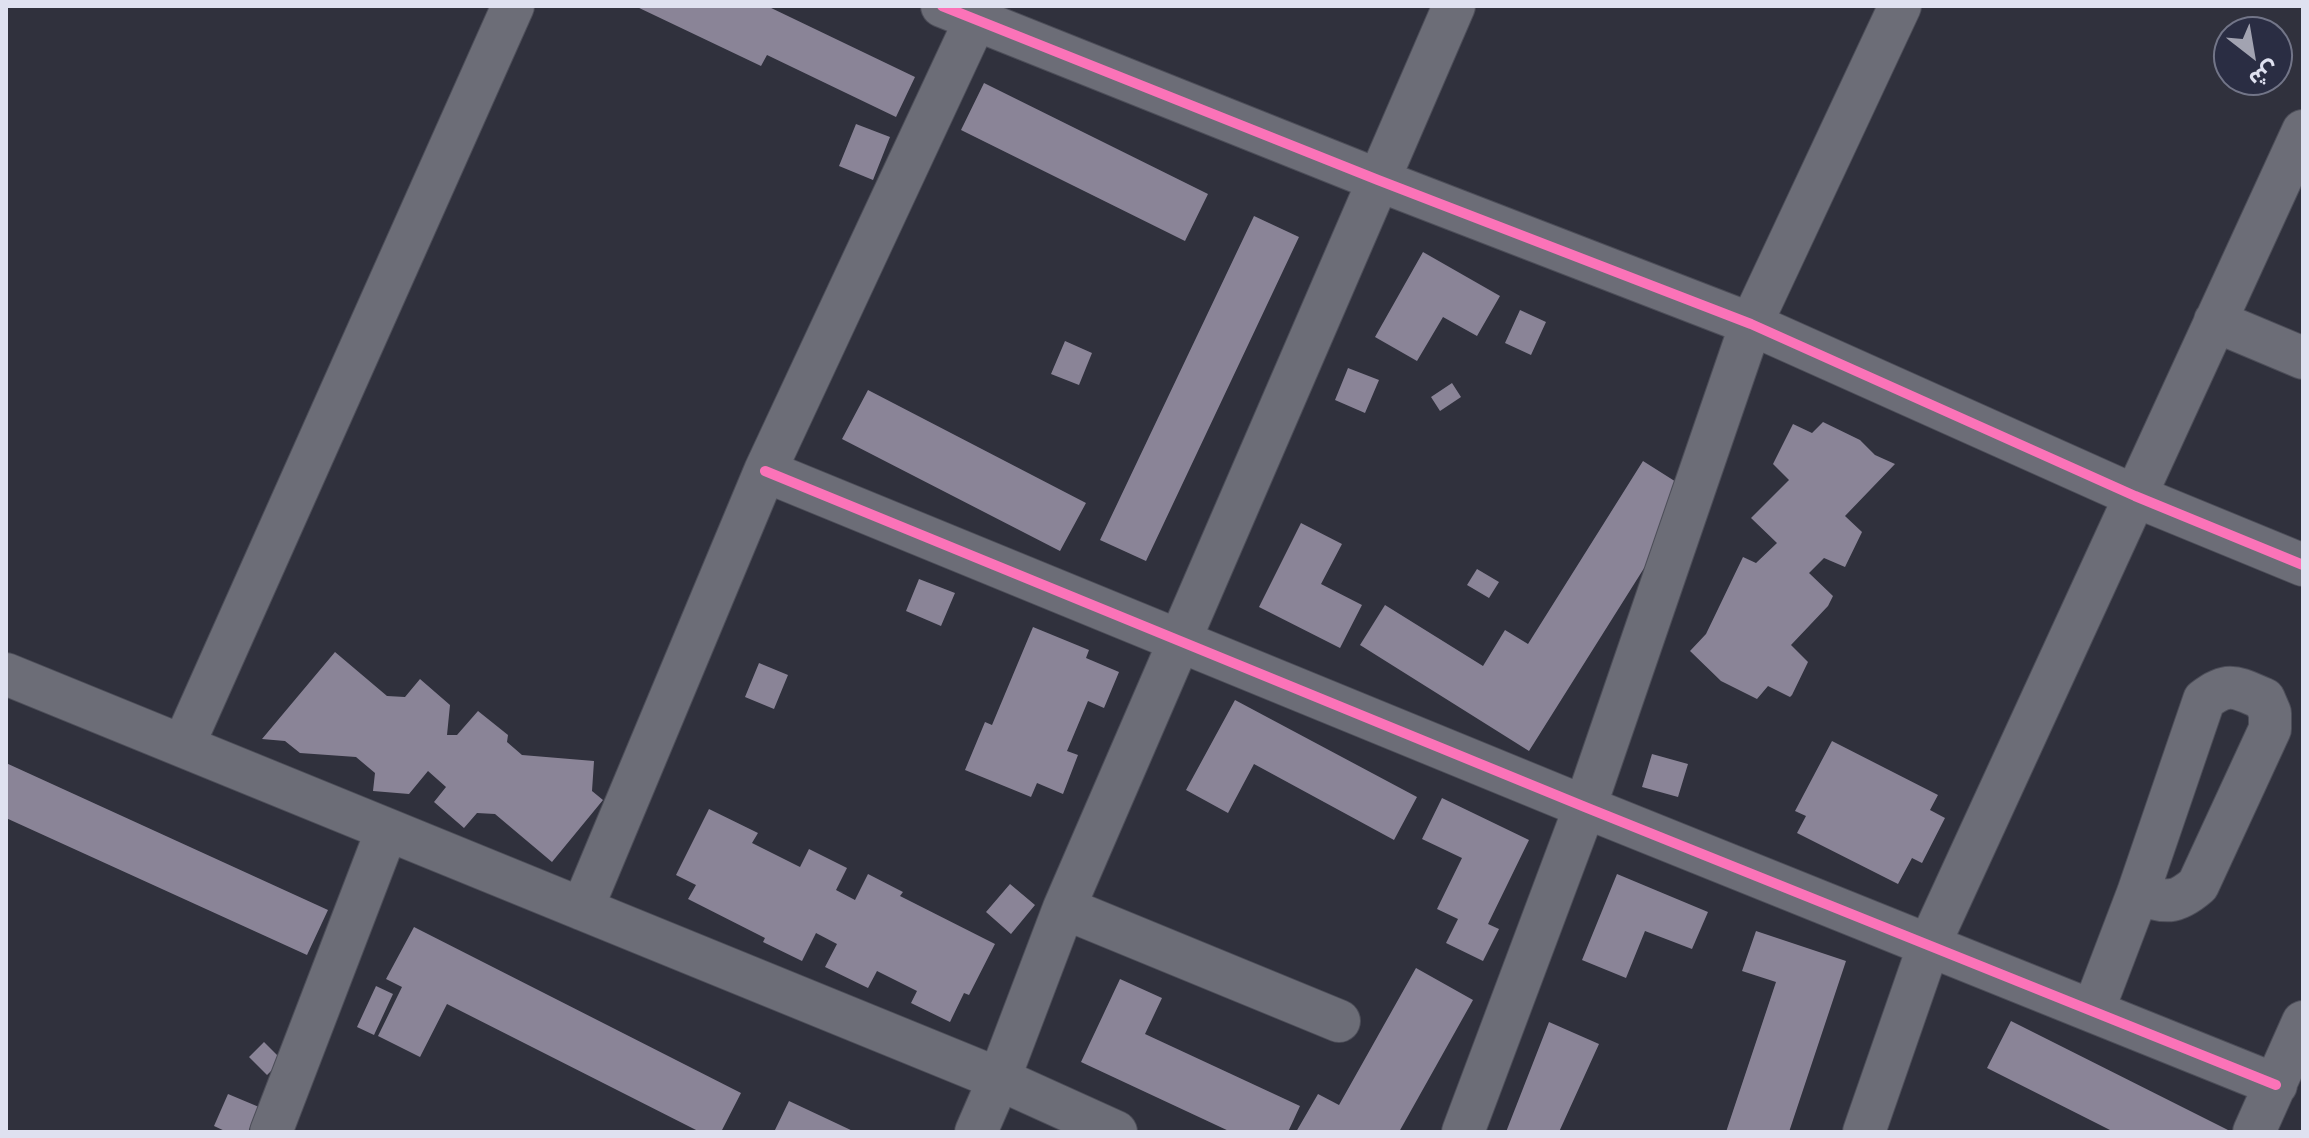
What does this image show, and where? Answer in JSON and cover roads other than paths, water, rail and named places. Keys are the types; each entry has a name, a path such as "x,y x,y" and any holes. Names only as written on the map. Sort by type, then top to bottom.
{"street":[{"path":"183,746 513,6"},
{"path":"976,1132 1064,908 1454,6"},
{"path":"1463,1132 1585,807 1751,324 1900,6"},
{"path":"582,909 765,471 967,11 1378,180 1751,324 2135,496 2303,565"},
{"path":"1864,1132 1929,945 2303,131"},
{"path":"2215,321 2303,358"},
{"path":"765,471 1585,807 2276,1085"},
{"path":"6,674 999,1079 1116,1132"},
{"path":"2093,1011 2138,893 2204,700 2218,688 2234,688 2264,699 2270,713 2270,729 2198,885 2183,898 2164,902 2138,893"},
{"path":"271,1132 387,830"},
{"path":"1064,908 1339,1021"},
{"path":"2254,1132 2303,1022"}]}
